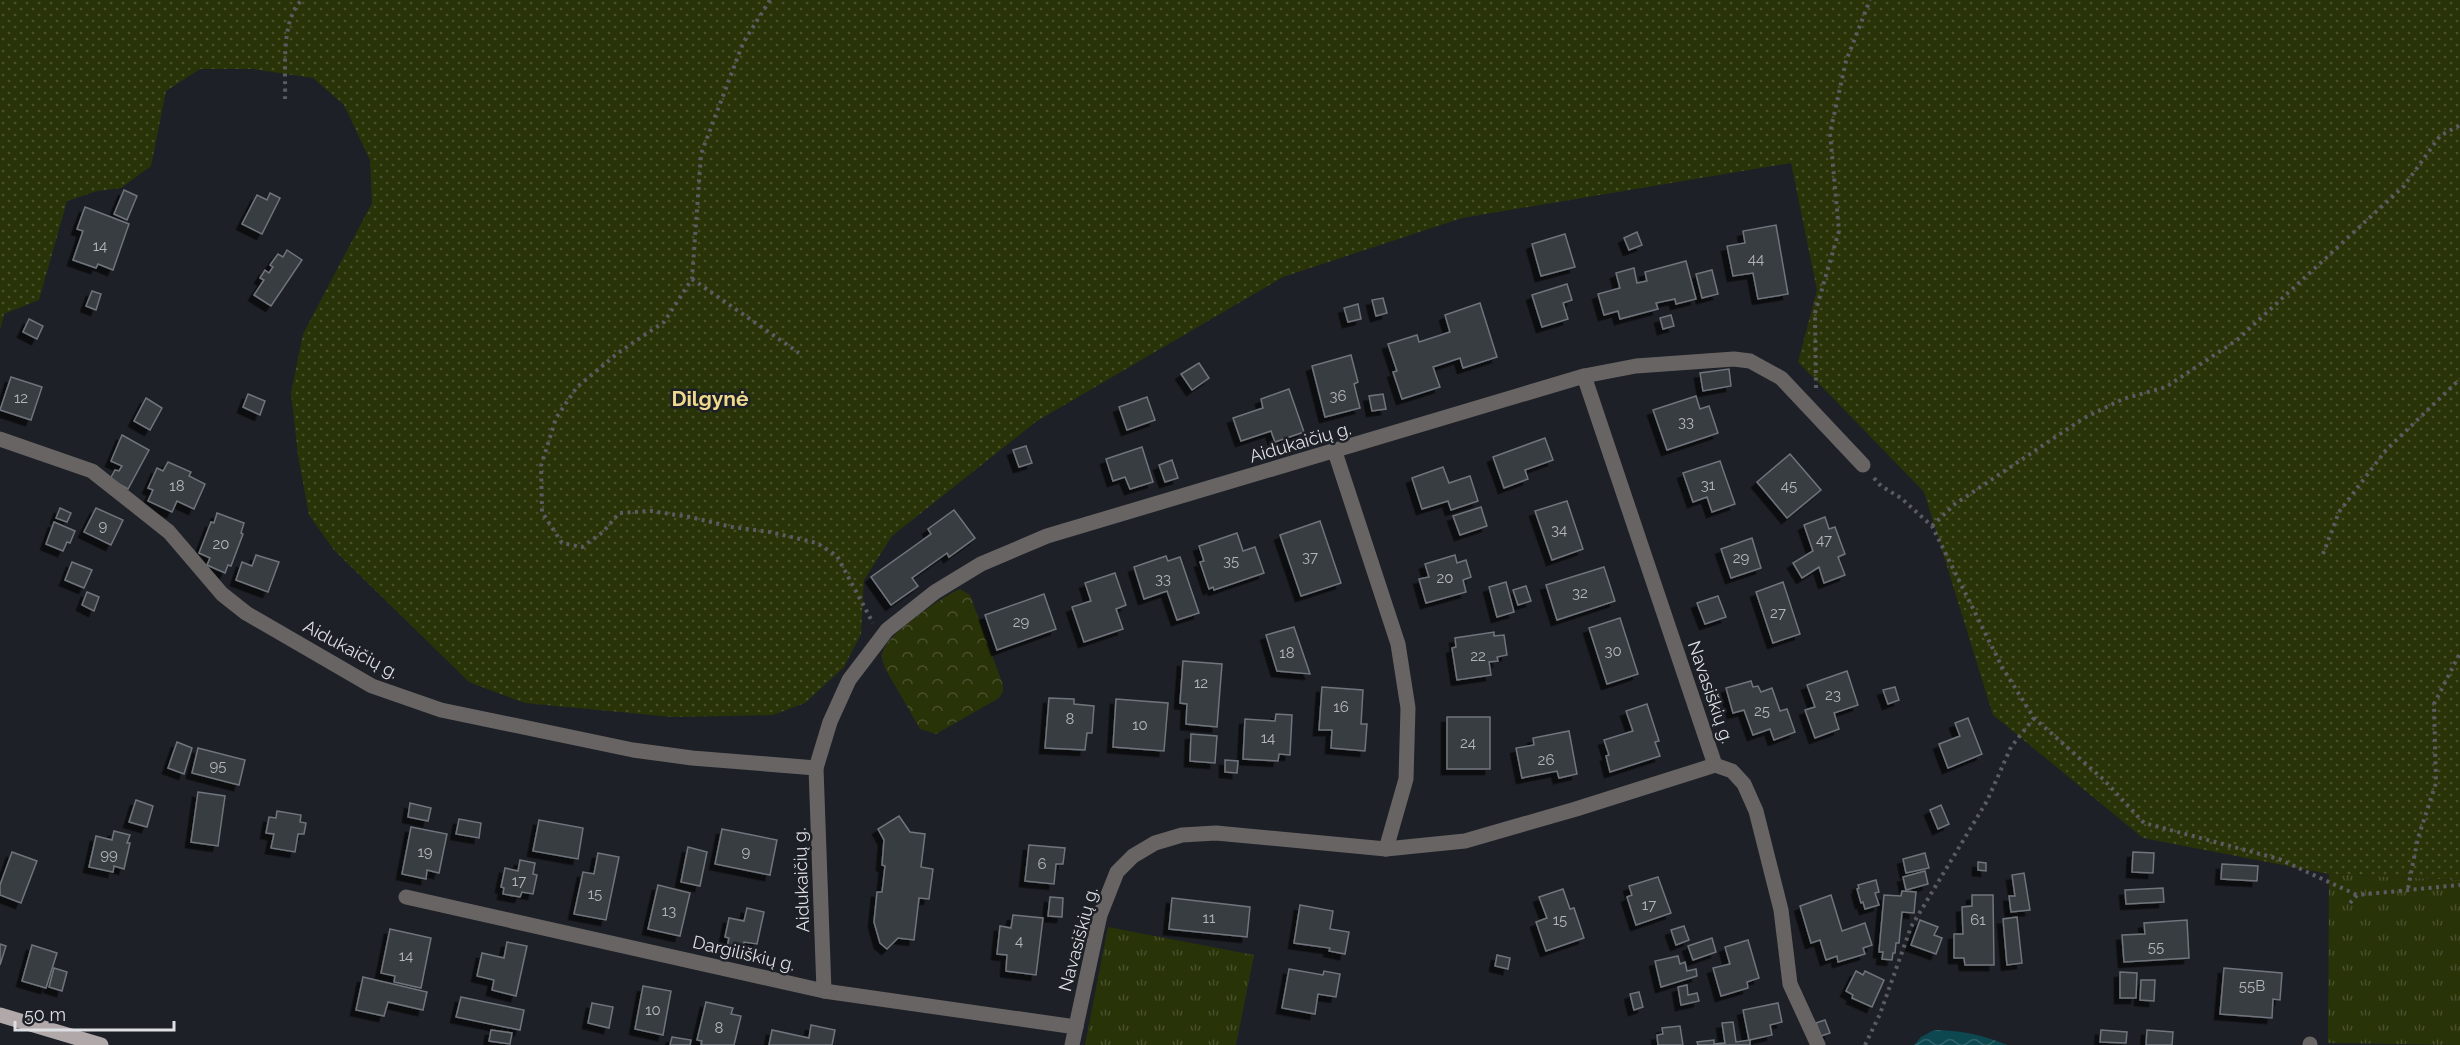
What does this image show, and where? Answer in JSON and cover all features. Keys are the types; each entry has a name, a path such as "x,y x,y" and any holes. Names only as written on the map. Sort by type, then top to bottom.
{"main road":[{"path":"0,1015 101,1045"}],"street":[{"name":"Aidukaičių g.","path":"824,991 816,768 830,722 849,680 883,636 935,592 981,564 1047,536 1584,376 1636,366 1734,359 1750,361 1781,378 1863,465"},
{"name":"Navasiškių g.","path":"1072,1045 1100,915 1117,872 1133,856 1155,843 1182,835 1216,832 1386,849 1465,840 1715,765 1584,376"},
{"name":"Aidukaičių g.","path":"0,440 92,471 169,532 222,594 246,613 372,686 441,710 633,750 693,758 816,768"},
{"path":"1335,452 1398,644 1408,708 1406,779 1386,849"},
{"path":"1715,765 1732,771 1744,784 1756,811 1781,910 1790,984 1818,1045"},
{"name":"Dargiliškių g.","path":"406,897 824,991 1076,1028"}],"path":[{"path":"285,99 286,41 294,7 302,0"},
{"path":"770,0 743,43 701,154 692,279 664,322 618,353 577,387 556,418 541,466 542,512 562,543 582,547 603,532 619,513 651,511 770,532 817,543 837,556 876,629 883,636"},
{"path":"1816,416 1815,313 1839,231 1830,133 1846,61 1870,0"},
{"path":"1932,526 1955,504 2084,418 2123,399 2166,387 2237,340 2404,186 2440,136 2460,125"},
{"path":"692,279 799,353"},
{"path":"2323,554 2339,512 2386,450 2460,379"},
{"path":"1863,465 1881,486 1901,498 1932,526 2002,668 2034,718 2104,780 2144,823 2279,859 2356,895 2408,888 2460,885"},
{"path":"2408,888 2418,838 2436,783 2434,704 2460,653"},
{"path":"1864,1045 1880,1014 1911,927 1987,801 2011,747 2034,718"},
{"path":"2350,903 2356,895"}],"green space":[{"path":"0,0 2460,0 2460,880 2329,874 2143,838 1993,715 1924,492 1798,362 1817,290 1791,163 1462,218 1283,277 1037,421 892,536 864,580 861,634 844,667 805,703 773,715 672,717 525,703 469,682 334,550 309,515 298,455 291,393 303,334 372,203 370,160 344,105 313,78 253,69 200,69 166,91 151,166 121,188 97,191 67,201 39,300 4,314 0,331"},
{"path":"960,589 970,595 1003,685 1003,692 999,698 936,734 920,729 886,670 882,654 887,644 905,626 929,607"},
{"path":"2329,874 2460,880 2460,1045 2328,1043"},
{"path":"1108,927 1254,955 1236,1045 1085,1045"}],"water":[{"path":"1934,1030 1971,1034 2007,1045 1914,1045 1921,1037"}],"building":[{"path":"124,190 137,196 127,220 114,214"},
{"path":"270,193 280,198 262,234 242,224 257,195 267,200"},
{"path":"85,207 129,224 113,270 98,264 96,268 73,260 83,231 77,229"},
{"path":"1776,225 1788,294 1758,299 1753,273 1733,276 1727,246 1745,243 1743,231"},
{"path":"1637,232 1642,245 1629,250 1624,238"},
{"path":"1565,234 1575,267 1541,276 1532,244"},
{"path":"287,250 302,260 271,306 254,295 264,280 260,278 265,270 269,273 273,267 270,265 278,254 283,257"},
{"path":"1686,261 1696,299 1676,304 1675,299 1656,303 1658,309 1620,319 1618,311 1604,315 1598,294 1620,288 1616,273 1634,268 1637,283 1647,281 1645,272"},
{"path":"1712,270 1718,294 1702,298 1696,274"},
{"path":"1567,284 1572,300 1563,303 1568,319 1542,327 1532,295"},
{"path":"92,291 101,294 96,310 86,306"},
{"path":"1383,298 1387,313 1376,316 1372,300"},
{"path":"1480,303 1497,357 1463,368 1460,358 1433,367 1440,387 1402,399 1393,372 1397,371 1388,344 1417,335 1419,342 1450,332 1445,315"},
{"path":"1358,304 1361,319 1348,322 1344,308"},
{"path":"1671,315 1674,326 1663,329 1660,318"},
{"path":"29,319 43,326 37,339 23,332"},
{"path":"1351,355 1358,382 1354,384 1360,408 1325,417 1312,366"},
{"path":"1199,363 1209,378 1192,390 1181,374"},
{"path":"1729,369 1731,386 1703,391 1700,373"},
{"path":"11,377 42,387 31,420 0,410"},
{"path":"1289,389 1304,432 1275,442 1271,431 1241,441 1233,418 1263,408 1261,399"},
{"path":"248,394 265,401 260,415 243,407"},
{"path":"1383,394 1386,409 1372,411 1369,396"},
{"path":"1696,396 1700,409 1709,406 1718,433 1667,450 1653,410"},
{"path":"1147,397 1155,420 1127,430 1119,407"},
{"path":"146,398 162,408 150,430 134,421"},
{"path":"122,435 149,450 128,489 110,479 115,470 119,471 122,466 111,461"},
{"path":"1545,438 1553,460 1525,470 1528,479 1504,488 1493,457"},
{"path":"1026,446 1032,463 1019,467 1013,450"},
{"path":"1142,447 1153,482 1130,489 1125,477 1113,481 1106,459"},
{"path":"1790,454 1821,490 1787,518 1757,482"},
{"path":"1172,460 1178,478 1165,482 1159,465"},
{"path":"1720,461 1735,504 1712,512 1707,497 1693,502 1683,473"},
{"path":"168,462 191,472 189,476 205,484 194,509 177,501 172,512 148,501 153,490 148,488 157,468 163,471"},
{"path":"1443,467 1449,483 1470,476 1478,501 1451,510 1448,501 1422,509 1412,478"},
{"path":"1567,501 1583,549 1552,560 1535,511"},
{"path":"1481,507 1487,526 1460,535 1453,516"},
{"path":"60,508 71,513 67,522 56,518"},
{"path":"96,508 123,520 111,545 84,532"},
{"path":"954,510 975,538 949,557 947,553 912,578 918,586 891,605 871,577 931,534 928,529"},
{"path":"217,513 244,523 241,533 243,534 231,566 228,565 225,573 207,565 210,558 199,553"},
{"path":"1825,517 1829,529 1835,527 1845,554 1838,557 1845,575 1824,583 1819,567 1802,578 1793,563 1813,551 1804,525"},
{"path":"1320,521 1341,583 1301,596 1280,535"},
{"path":"54,522 75,531 70,543 67,542 63,551 46,544"},
{"path":"1237,533 1243,551 1255,547 1264,573 1214,590 1213,587 1209,589 1200,562 1204,561 1199,546"},
{"path":"1752,538 1761,568 1731,578 1721,549"},
{"path":"256,555 279,562 268,592 236,580 242,562 252,566"},
{"path":"1455,555 1457,563 1466,560 1471,577 1463,580 1466,592 1426,603 1419,579 1429,577 1425,564"},
{"path":"1166,556 1168,561 1180,557 1199,613 1177,620 1167,591 1144,599 1134,567"},
{"path":"72,562 92,570 84,588 65,580"},
{"path":"1604,567 1615,601 1557,620 1546,585"},
{"path":"1115,573 1126,605 1116,609 1123,629 1084,642 1072,607 1091,601 1085,583"},
{"path":"1506,582 1514,612 1497,617 1489,587"},
{"path":"1783,582 1800,634 1773,643 1756,592"},
{"path":"1526,586 1531,601 1518,605 1513,590"},
{"path":"87,592 99,597 94,611 82,605"},
{"path":"1044,594 1056,629 997,650 985,615"},
{"path":"1718,596 1726,617 1705,624 1697,603"},
{"path":"1620,618 1638,674 1607,684 1589,628"},
{"path":"1294,627 1310,674 1277,671 1266,635"},
{"path":"1494,632 1494,636 1504,635 1507,655 1497,657 1498,661 1489,662 1491,675 1457,680 1452,648 1456,647 1455,638"},
{"path":"1183,661 1222,664 1217,727 1186,724 1187,704 1180,703"},
{"path":"1847,671 1858,705 1834,713 1839,729 1815,738 1805,710 1815,707 1807,685"},
{"path":"1751,681 1753,687 1758,686 1761,692 1772,688 1780,711 1787,709 1795,732 1774,740 1770,729 1753,735 1744,710 1733,713 1726,688"},
{"path":"1322,687 1363,690 1361,724 1367,724 1365,751 1331,748 1332,730 1319,730"},
{"path":"1895,687 1899,700 1888,704 1883,690"},
{"path":"1049,698 1074,699 1074,704 1094,706 1092,733 1087,733 1085,750 1045,748"},
{"path":"1116,699 1168,703 1164,751 1113,747"},
{"path":"1647,704 1659,741 1655,742 1660,756 1610,772 1606,756 1609,755 1604,740 1633,731 1626,711"},
{"path":"1276,714 1292,715 1290,755 1279,754 1278,761 1243,759 1245,719 1275,721"},
{"path":"1447,717 1490,717 1490,769 1447,769"},
{"path":"1968,718 1982,754 1948,768 1939,744 1960,736 1955,723"},
{"path":"1569,731 1577,774 1559,778 1557,771 1522,778 1516,748 1534,745 1533,738"},
{"path":"1191,734 1217,736 1215,763 1190,761"},
{"path":"177,742 192,748 184,774 168,768"},
{"path":"198,748 245,760 239,785 192,773"},
{"path":"1225,760 1238,761 1237,773 1225,772"},
{"path":"198,792 225,796 218,846 191,842"},
{"path":"136,800 153,806 147,827 129,822"},
{"path":"410,803 431,808 428,821 408,817"},
{"path":"1941,805 1949,824 1938,829 1930,810"},
{"path":"277,811 301,815 300,822 306,823 304,834 298,834 295,852 271,848 274,834 266,833 269,817 276,818"},
{"path":"899,816 910,832 925,834 921,867 933,869 929,899 919,898 914,940 898,938 887,949 880,943 874,922 877,892 882,892 885,866 882,865 884,840 878,829"},
{"path":"459,819 481,823 479,838 456,834"},
{"path":"539,820 583,828 578,859 533,851"},
{"path":"411,827 447,834 439,873 427,870 426,879 402,874"},
{"path":"722,829 777,840 770,875 715,864"},
{"path":"114,831 130,835 124,869 114,866 113,872 89,867 96,836 112,840"},
{"path":"1029,845 1065,848 1063,864 1056,864 1054,884 1025,881"},
{"path":"688,847 707,852 700,886 681,882"},
{"path":"12,852 37,861 21,903 0,895 0,885"},
{"path":"2133,852 2154,853 2153,873 2132,872"},
{"path":"598,853 619,857 606,920 574,914 583,872 594,874"},
{"path":"1925,853 1929,868 1906,873 1903,859"},
{"path":"520,860 535,863 533,874 537,875 533,894 522,892 520,897 503,894 504,888 501,887 505,868 518,871"},
{"path":"1978,862 1986,863 1986,871 1978,870"},
{"path":"2222,864 2258,866 2257,881 2221,879"},
{"path":"1925,871 1928,884 1906,890 1903,877"},
{"path":"2024,873 2030,910 2011,912 2009,896 2015,896 2012,875"},
{"path":"1658,877 1671,913 1636,925 1627,897 1632,895 1629,886"},
{"path":"1876,880 1879,892 1875,893 1879,905 1865,909 1863,902 1861,903 1858,885"},
{"path":"658,885 690,893 680,936 648,929"},
{"path":"2163,888 2164,902 2126,904 2125,890"},
{"path":"1563,889 1570,909 1574,908 1584,938 1546,951 1536,922 1547,918 1539,897"},
{"path":"1902,891 1916,892 1914,913 1902,912 1899,943 1896,943 1895,953 1893,953 1892,960 1882,959 1883,952 1879,952 1884,895 1901,896"},
{"path":"1831,895 1842,931 1865,923 1872,945 1863,948 1865,954 1838,962 1837,956 1826,960 1820,940 1811,943 1800,906"},
{"path":"1972,895 1993,895 1994,965 1965,965 1964,958 1954,958 1954,934 1963,934 1962,907 1972,906"},
{"path":"1050,897 1063,898 1062,917 1048,916"},
{"path":"1172,898 1250,907 1247,937 1169,929"},
{"path":"1300,905 1333,911 1330,929 1349,932 1345,954 1329,951 1330,948 1294,943"},
{"path":"747,908 764,912 757,944 744,942 742,951 727,947 729,938 725,937 729,918 744,921"},
{"path":"1013,915 1043,918 1036,975 1006,971 1007,955 997,954 1000,926 1011,928"},
{"path":"2017,917 2022,963 2007,965 2003,919"},
{"path":"1920,920 1938,927 1934,935 1942,938 1936,954 1911,945"},
{"path":"2187,920 2189,958 2124,962 2122,935 2145,934 2144,923"},
{"path":"1684,926 1689,940 1676,945 1671,930"},
{"path":"390,929 431,938 421,988 394,982 395,976 381,973"},
{"path":"1712,938 1716,952 1693,960 1688,946"},
{"path":"1748,940 1759,978 1747,982 1748,988 1721,996 1713,968 1730,964 1725,947"},
{"path":"507,942 527,946 516,996 492,990 494,980 477,976 482,953 504,958"},
{"path":"0,944 6,946 0,965"},
{"path":"32,945 57,953 46,988 22,981"},
{"path":"1497,955 1510,958 1508,969 1495,966"},
{"path":"1678,956 1680,964 1685,962 1687,971 1696,969 1697,976 1661,987 1655,961"},
{"path":"54,968 67,972 62,991 49,987"},
{"path":"2224,968 2282,973 2280,1000 2273,999 2272,1018 2220,1014"},
{"path":"1289,969 1323,975 1324,971 1340,974 1336,997 1318,994 1315,1014 1282,1008"},
{"path":"1856,971 1863,975 1865,971 1884,980 1872,1007 1852,998 1853,995 1846,991"},
{"path":"2120,972 2137,973 2136,998 2120,998"},
{"path":"363,977 427,992 423,1010 388,1002 384,1016 356,1010"},
{"path":"2141,980 2155,980 2154,1001 2140,1000"},
{"path":"1687,985 1688,995 1697,993 1699,1001 1681,1005 1678,987"},
{"path":"643,986 671,991 663,1035 635,1029"},
{"path":"1639,992 1643,1007 1634,1010 1630,994"},
{"path":"461,997 524,1010 520,1030 456,1017"},
{"path":"706,1002 733,1008 731,1014 741,1016 734,1045 703,1045 702,1041 697,1040"},
{"path":"592,1003 613,1007 609,1028 588,1023"},
{"path":"1778,1003 1782,1022 1770,1025 1772,1035 1749,1040 1743,1010"},
{"path":"1825,1020 1830,1033 1821,1036 1816,1023"},
{"path":"1733,1022 1736,1042 1750,1040 1750,1045 1698,1045 1697,1042 1714,1040 1714,1044 1725,1043 1722,1023"},
{"path":"811,1025 835,1030 832,1045 769,1045 772,1030 809,1038"},
{"path":"1680,1026 1683,1045 1658,1045 1657,1035 1663,1034 1662,1028"},
{"path":"491,1030 512,1033 510,1044 489,1041"},
{"path":"2101,1030 2127,1032 2126,1043 2100,1042"},
{"path":"2147,1030 2173,1032 2172,1045 2146,1045"},
{"path":"672,1037 691,1040 690,1045 670,1045"}],"district":[{"name":"Dilgynė","path":"710,398"}]}
